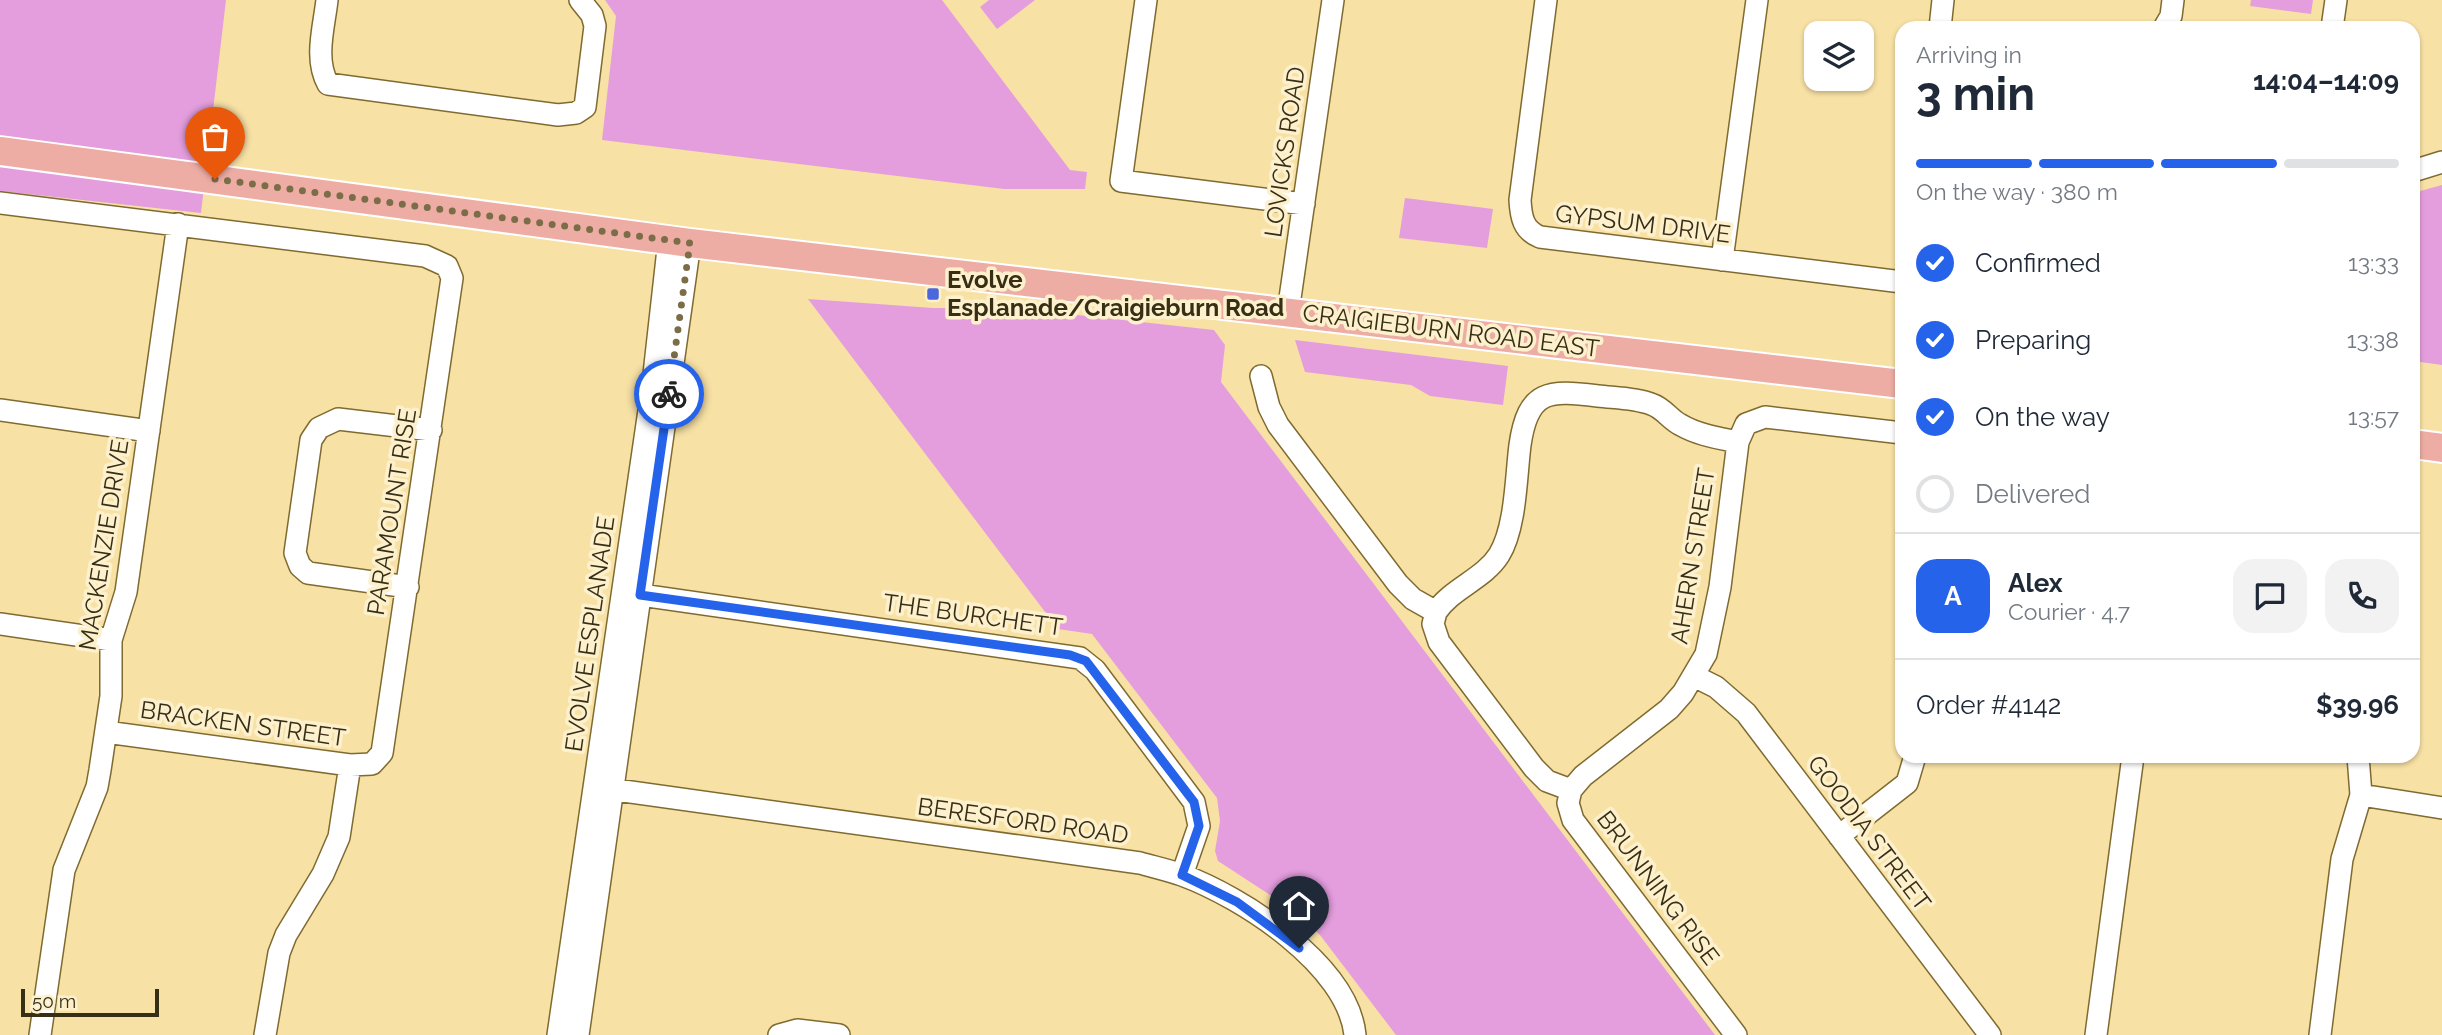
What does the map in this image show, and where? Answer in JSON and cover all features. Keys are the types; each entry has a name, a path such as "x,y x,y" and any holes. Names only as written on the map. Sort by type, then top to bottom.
{"main road":[{"name":"CRAIGIEBURN ROAD EAST","path":"0,151 680,241 1895,383"},
{"path":"2420,445 2442,448"}],"street":[{"path":"327,0 320,57 321,71 328,84 558,115 576,113 585,107 595,26 592,15 580,0"},
{"path":"1146,0 1121,181 1304,204"},
{"name":"LOVICKS ROAD","path":"1288,312 1334,0"},
{"name":"GYPSUM DRIVE","path":"1546,0 1520,200 1525,227 1540,237 1895,281"},
{"path":"1722,260 1757,0"},
{"path":"1941,21 1943,0"},
{"path":"2168,21 2173,0"},
{"path":"2333,21 2336,0"},
{"path":"2420,169 2442,162"},
{"path":"0,204 178,224"},
{"name":"PARAMOUNT RISE","path":"178,224 425,256 447,266 452,278 382,753 372,764"},
{"name":"MACKENZIE DRIVE","path":"40,1035 64,870 97,787 111,696 111,640 126,592 178,224"},
{"name":"EVOLVE ESPLANADE","path":"578,1035 604,788 680,241"},
{"path":"1261,376 1269,407 1278,425 1398,584 1413,599 1436,612"},
{"path":"1571,790 1547,781 1534,768 1434,632 1436,612 1449,597 1499,556 1509,529 1523,425 1531,406 1548,394 1565,392 1640,401 1660,408 1683,426 1738,442 1746,424 1765,417 1895,432"},
{"path":"0,410 149,431"},
{"path":"408,587 308,573 300,566 296,553 312,440 318,428 338,419 431,430"},
{"name":"AHERN STREET","path":"1571,790 1583,776 1669,709 1694,676 1706,654 1715,618 1738,442"},
{"name":"THE BURCHETT","path":"631,593 1080,658 1105,682 1194,802 1199,826 1182,875"},
{"path":"0,624 111,640"},
{"name":"GOODIA STREET","path":"1694,676 1716,688 1746,713 1990,1035"},
{"name":"BRACKEN STREET","path":"106,732 350,765 372,764"},
{"path":"1839,836 1907,783 1913,763"},
{"path":"2096,1035 2132,763"},
{"path":"2320,1035 2342,859 2361,795 2359,763"},
{"path":"265,1035 279,953 329,862 339,837 350,765"},
{"name":"EVOLVE ESPLANADE","path":"558,1035 604,788"},
{"name":"BERESFORD ROAD","path":"604,788 1140,863 1182,875 1237,902 1288,937 1342,996 1352,1018 1355,1035"},
{"name":"BRUNNING RISE","path":"1571,790 1568,803 1573,820 1736,1035"},
{"path":"2361,795 2442,808"},
{"path":"779,1035 797,1030 839,1035"}],"shaded area":[{"path":"0,0 226,0 201,213 0,191"},
{"path":"605,0 942,0 1070,170 1087,172 1085,189 1004,189 602,140 616,16"},
{"path":"989,0 1035,0 997,29 980,7"},
{"path":"2251,0 2313,0 2311,14 2250,6"},
{"path":"2442,185 2442,365 2420,362 2420,191"},
{"path":"1405,198 1493,209 1487,248 1399,238"},
{"path":"808,299 933,308 1013,308 1214,330 1225,345 1221,382 1715,1035 1396,1035 1320,935 1284,904 1218,861 1215,851 1220,821 1217,798 1092,634 1058,629"},
{"path":"1295,340 1508,366 1503,405 1430,396 1411,385 1305,372"}],"way so far":[{"path":"215,179 690,243 669,394"}],"place":[{"name":"Evolve Esplanade/Craigieburn Road","path":"933,294"}],"route":[{"path":"669,394 640,595 1070,655 1086,661 1105,682 1198,810 1198,834 1182,875 1237,902 1288,937 1299,948"}]}
